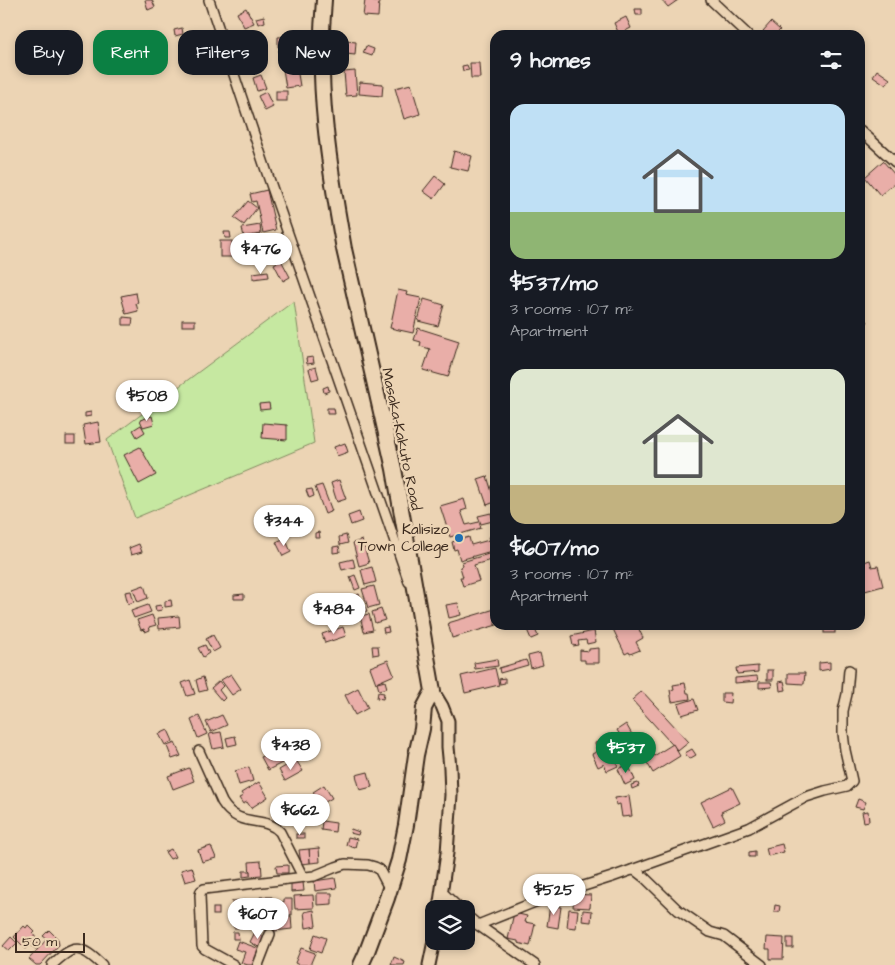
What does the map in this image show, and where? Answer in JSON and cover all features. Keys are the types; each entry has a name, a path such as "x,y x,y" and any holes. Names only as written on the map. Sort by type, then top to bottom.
{"highway":[{"name":"Masaka-Kakuto Road","path":"324,7 321,64 322,97 338,221 394,469 434,691"},
{"path":"361,965 390,890 399,860 424,708 434,691"}],"street":[{"path":"208,0 418,608"},
{"path":"324,7 331,0"},
{"path":"711,0 743,30"},
{"path":"865,135 895,162"},
{"path":"478,925 540,900 632,870 749,828 806,798 850,784 852,781 843,733 843,711 849,670"},
{"path":"434,691 448,721 451,795 447,852 441,900"},
{"path":"199,751 226,809 240,818 275,826 303,877"},
{"path":"234,965 202,946 200,895 204,889 314,876 345,864 375,866 379,869 390,890"},
{"path":"632,870 636,870 678,910 710,932 724,936 762,965"},
{"path":"442,892 450,900"},
{"path":"475,922 534,965"},
{"path":"258,965 270,934"},
{"path":"52,965 70,950 79,948 92,955 102,965"},
{"path":"429,965 432,950"}],"green space":[{"path":"294,301 314,443 135,518 107,440"}],"building":[{"path":"145,0 152,0 155,7 148,10"},
{"path":"365,0 379,1 378,17 363,16"},
{"path":"662,0 678,0 668,7"},
{"path":"246,8 254,23 244,27 237,13"},
{"path":"635,9 642,9 642,15 636,15"},
{"path":"264,16 265,22 258,24 256,18"},
{"path":"626,17 631,28 617,30 614,23"},
{"path":"771,22 780,30 764,30"},
{"path":"182,28 182,30 178,30 178,35 175,36 174,30"},
{"path":"349,41 356,42 355,55 349,54"},
{"path":"366,46 374,49 372,56 363,53"},
{"path":"470,63 479,63 480,78 471,78"},
{"path":"467,65 469,70 463,71 462,66"},
{"path":"877,70 890,79 886,85 873,76"},
{"path":"355,71 357,95 346,96 344,75 349,75 349,72"},
{"path":"261,75 266,88 257,91 253,78"},
{"path":"284,75 298,75 300,86 286,88"},
{"path":"360,82 383,84 382,96 359,94"},
{"path":"411,84 420,114 404,119 395,88"},
{"path":"276,91 287,91 287,101 276,101"},
{"path":"266,92 273,107 265,111 258,96"},
{"path":"454,151 472,156 468,171 450,167"},
{"path":"883,161 895,175 895,183 880,195 865,177"},
{"path":"435,176 445,184 434,199 423,191"},
{"path":"267,190 276,230 263,233 256,201 252,202 250,194"},
{"path":"248,201 257,208 244,225 234,218"},
{"path":"260,225 261,234 244,237 242,228"},
{"path":"224,232 230,232 231,238 225,238"},
{"path":"220,241 232,241 232,257 220,257"},
{"path":"239,241 242,257 237,257 234,242"},
{"path":"278,251 278,255 266,256 266,252"},
{"path":"281,260 290,277 283,281 274,264"},
{"path":"268,271 269,277 253,279 253,273"},
{"path":"398,290 407,292 406,295 421,298 413,333 390,328"},
{"path":"136,293 138,311 126,314 121,296"},
{"path":"424,299 444,305 438,326 418,321"},
{"path":"123,317 133,318 132,325 123,325"},
{"path":"182,320 195,320 195,326 182,326"},
{"path":"418,328 459,341 448,377 423,370 430,349 420,346 421,342 414,340"},
{"path":"313,357 314,363 307,364 306,358"},
{"path":"316,367 319,378 312,380 309,369"},
{"path":"328,386 329,391 324,393 323,388"},
{"path":"269,403 270,409 260,410 259,404"},
{"path":"327,408 334,408 335,414 327,414"},
{"path":"91,412 91,416 85,417 85,413"},
{"path":"152,416 154,424 143,427 140,420"},
{"path":"98,422 101,442 86,444 83,425"},
{"path":"263,423 287,425 287,440 262,438"},
{"path":"141,425 145,432 137,437 133,430"},
{"path":"66,436 75,436 75,444 66,444"},
{"path":"345,443 348,452 337,456 334,447"},
{"path":"140,447 156,475 139,484 124,455"},
{"path":"487,476 490,486 490,504 487,505 478,479"},
{"path":"339,480 346,499 337,502 331,483"},
{"path":"322,485 332,511 325,514 315,487"},
{"path":"312,489 314,496 309,498 306,490"},
{"path":"464,499 467,509 461,511 466,525 479,522 481,528 450,537 440,506"},
{"path":"359,512 362,521 351,525 348,516"},
{"path":"490,513 490,522 481,524 478,516"},
{"path":"319,532 320,538 315,538 315,533"},
{"path":"346,535 348,543 340,545 339,537"},
{"name":"Kalisizo Town College","path":"490,536 490,551 460,560 457,549 454,550 452,542 469,537 471,545 489,540 488,537"},
{"path":"285,538 291,552 283,556 276,542"},
{"path":"362,540 369,563 359,566 353,543"},
{"path":"139,544 142,552 131,555 129,548"},
{"path":"339,546 340,552 333,553 333,547"},
{"path":"490,554 490,560 474,565 479,581 463,586 460,577 463,577 460,567 463,565 462,562"},
{"path":"353,559 355,567 342,570 340,562"},
{"path":"870,560 872,567 878,566 883,586 865,591 865,562"},
{"path":"372,567 376,582 365,585 361,570"},
{"path":"355,575 360,588 355,590 350,577"},
{"path":"144,585 148,598 138,602 133,589"},
{"path":"374,586 379,605 368,608 362,589"},
{"path":"131,591 134,602 128,604 125,592"},
{"path":"244,594 244,599 234,599 234,595"},
{"path":"359,594 367,611 359,614 351,598"},
{"path":"171,600 172,606 165,607 165,601"},
{"path":"458,603 461,615 449,618 446,605"},
{"path":"148,605 151,612 134,618 131,611"},
{"path":"161,605 162,610 156,611 155,606"},
{"path":"381,609 385,620 375,623 372,612"},
{"path":"490,610 490,627 452,638 448,623"},
{"path":"369,614 373,630 364,632 360,616"},
{"path":"152,615 156,625 149,627 150,630 145,632 144,629 141,630 137,620"},
{"path":"179,616 180,627 159,629 158,618"},
{"path":"343,627 346,636 325,643 322,634"},
{"path":"388,627 389,632 384,633 383,628"},
{"path":"527,630 535,630 538,636 531,639"},
{"path":"613,630 639,630 643,638 636,642 640,650 625,654"},
{"path":"824,630 835,630 835,633 824,633"},
{"path":"594,631 596,642 587,644 586,640 578,641 579,645 573,646 571,636"},
{"path":"213,635 220,648 213,652 206,639"},
{"path":"205,645 209,653 203,657 198,648"},
{"path":"372,646 378,646 379,654 373,655"},
{"path":"599,648 599,663 585,663 585,660 580,660 580,650 589,651 589,649"},
{"path":"540,653 543,665 531,668 528,656"},
{"path":"497,659 498,666 475,669 474,663"},
{"path":"388,660 394,675 376,683 370,667"},
{"path":"526,660 528,665 500,673 499,668"},
{"path":"830,662 830,669 819,671 819,663"},
{"path":"758,666 758,672 737,674 736,668"},
{"path":"495,668 499,685 465,693 461,676"},
{"path":"767,670 773,670 773,680 767,680"},
{"path":"788,673 805,673 804,684 788,683"},
{"path":"231,674 241,689 232,695 221,680"},
{"path":"757,676 758,681 735,683 735,678"},
{"path":"203,677 207,690 199,692 196,680"},
{"path":"505,678 505,683 500,684 499,679"},
{"path":"190,680 195,694 187,696 182,683"},
{"path":"219,681 223,686 219,690 225,698 222,701 211,688"},
{"path":"385,681 387,688 379,690 377,683"},
{"path":"784,681 786,690 780,691 779,682"},
{"path":"759,682 771,682 772,687 759,688"},
{"path":"685,683 690,699 672,702 670,690 674,689 673,685"},
{"path":"358,688 368,708 355,715 345,695"},
{"path":"642,691 689,742 678,751 632,700"},
{"path":"378,692 384,693 383,699 377,698"},
{"path":"722,693 731,693 730,703 722,702"},
{"path":"694,699 698,710 682,715 678,704"},
{"path":"222,715 227,725 211,732 206,722"},
{"path":"199,716 207,734 198,738 191,720"},
{"path":"626,724 643,754 634,759 617,730"},
{"path":"168,730 173,741 165,745 159,734"},
{"path":"221,732 224,747 213,749 209,734"},
{"path":"235,736 237,744 228,746 226,738"},
{"path":"617,737 622,748 617,750 621,760 616,762 618,766 607,771 604,764 598,767 592,754 598,751 595,743"},
{"path":"175,743 181,756 172,759 167,746"},
{"path":"673,744 680,756 653,773 646,761"},
{"path":"283,745 290,759 268,770 261,757"},
{"path":"692,749 696,755 689,759 685,753"},
{"path":"296,760 303,771 285,781 279,770"},
{"path":"628,764 635,780 625,785 618,769"},
{"path":"249,767 253,781 239,785 235,771"},
{"path":"189,768 194,781 173,789 168,776"},
{"path":"368,772 372,787 360,790 356,775"},
{"path":"259,782 268,797 251,808 247,802 243,804 239,798 243,796 241,793"},
{"path":"638,783 639,786 632,789 631,785"},
{"path":"324,785 332,798 320,805 313,792"},
{"path":"732,787 740,803 721,812 725,820 713,826 701,802"},
{"path":"629,796 632,816 622,817 620,804 616,805 615,798"},
{"path":"858,799 866,802 863,809 855,807"},
{"path":"868,811 869,821 864,822 862,812"},
{"path":"322,821 336,823 335,832 321,830"},
{"path":"351,829 359,832 358,835 350,833"},
{"path":"296,834 304,834 304,838 296,838"},
{"path":"348,837 357,839 355,848 346,845"},
{"path":"782,844 784,852 768,856 766,848"},
{"path":"211,846 216,858 202,862 198,850"},
{"path":"319,848 320,862 310,863 309,849"},
{"path":"171,849 175,857 170,859 165,852"},
{"path":"309,849 310,863 301,864 299,850"},
{"path":"755,851 755,857 749,857 749,852"},
{"path":"261,861 262,875 250,876 249,862"},
{"path":"288,865 288,873 277,873 276,866"},
{"path":"192,867 196,879 185,882 181,870"},
{"path":"243,871 250,871 250,876 243,877"},
{"path":"335,878 337,888 315,891 314,881"},
{"path":"303,882 304,891 291,892 291,883"},
{"path":"317,893 332,893 332,904 317,905"},
{"path":"574,894 591,895 590,908 573,907"},
{"path":"313,895 314,908 295,909 294,896"},
{"path":"260,897 272,897 272,914 266,914 266,909 260,909"},
{"path":"284,899 292,899 292,915 277,914 277,902 284,902"},
{"path":"250,900 251,911 233,912 232,901"},
{"path":"550,905 561,907 558,928 547,926"},
{"path":"775,905 780,906 779,912 774,912"},
{"path":"213,908 219,908 219,915 213,915"},
{"path":"569,909 578,910 576,928 567,927"},
{"path":"314,910 316,926 306,928 304,912"},
{"path":"583,910 592,911 591,922 582,921"},
{"path":"233,912 238,912 239,923 251,922 251,927 234,928"},
{"path":"514,913 527,916 525,922 535,924 530,946 508,939"},
{"path":"291,916 292,929 274,931 273,917"},
{"path":"28,925 35,932 33,934 36,938 26,949 14,937 24,926 26,928"},
{"path":"49,930 58,939 59,945 40,965 36,965 29,959 47,939 43,936"},
{"path":"233,932 238,932 239,939 233,939"},
{"path":"255,932 265,937 260,948 250,942"},
{"path":"315,934 326,938 321,953 310,949"},
{"path":"11,937 17,943 9,951 3,946"},
{"path":"767,937 784,938 783,959 770,959 770,949 766,949"},
{"path":"787,938 793,938 793,948 787,948"},
{"path":"238,941 260,949 254,965 241,963 245,952 235,949"},
{"path":"36,942 39,945 36,949 32,946"},
{"path":"301,948 315,953 310,965 295,963"},
{"path":"394,957 405,962 404,965 391,965"}],"place":[{"name":"Kalisizo Town College","path":"459,538"}]}
